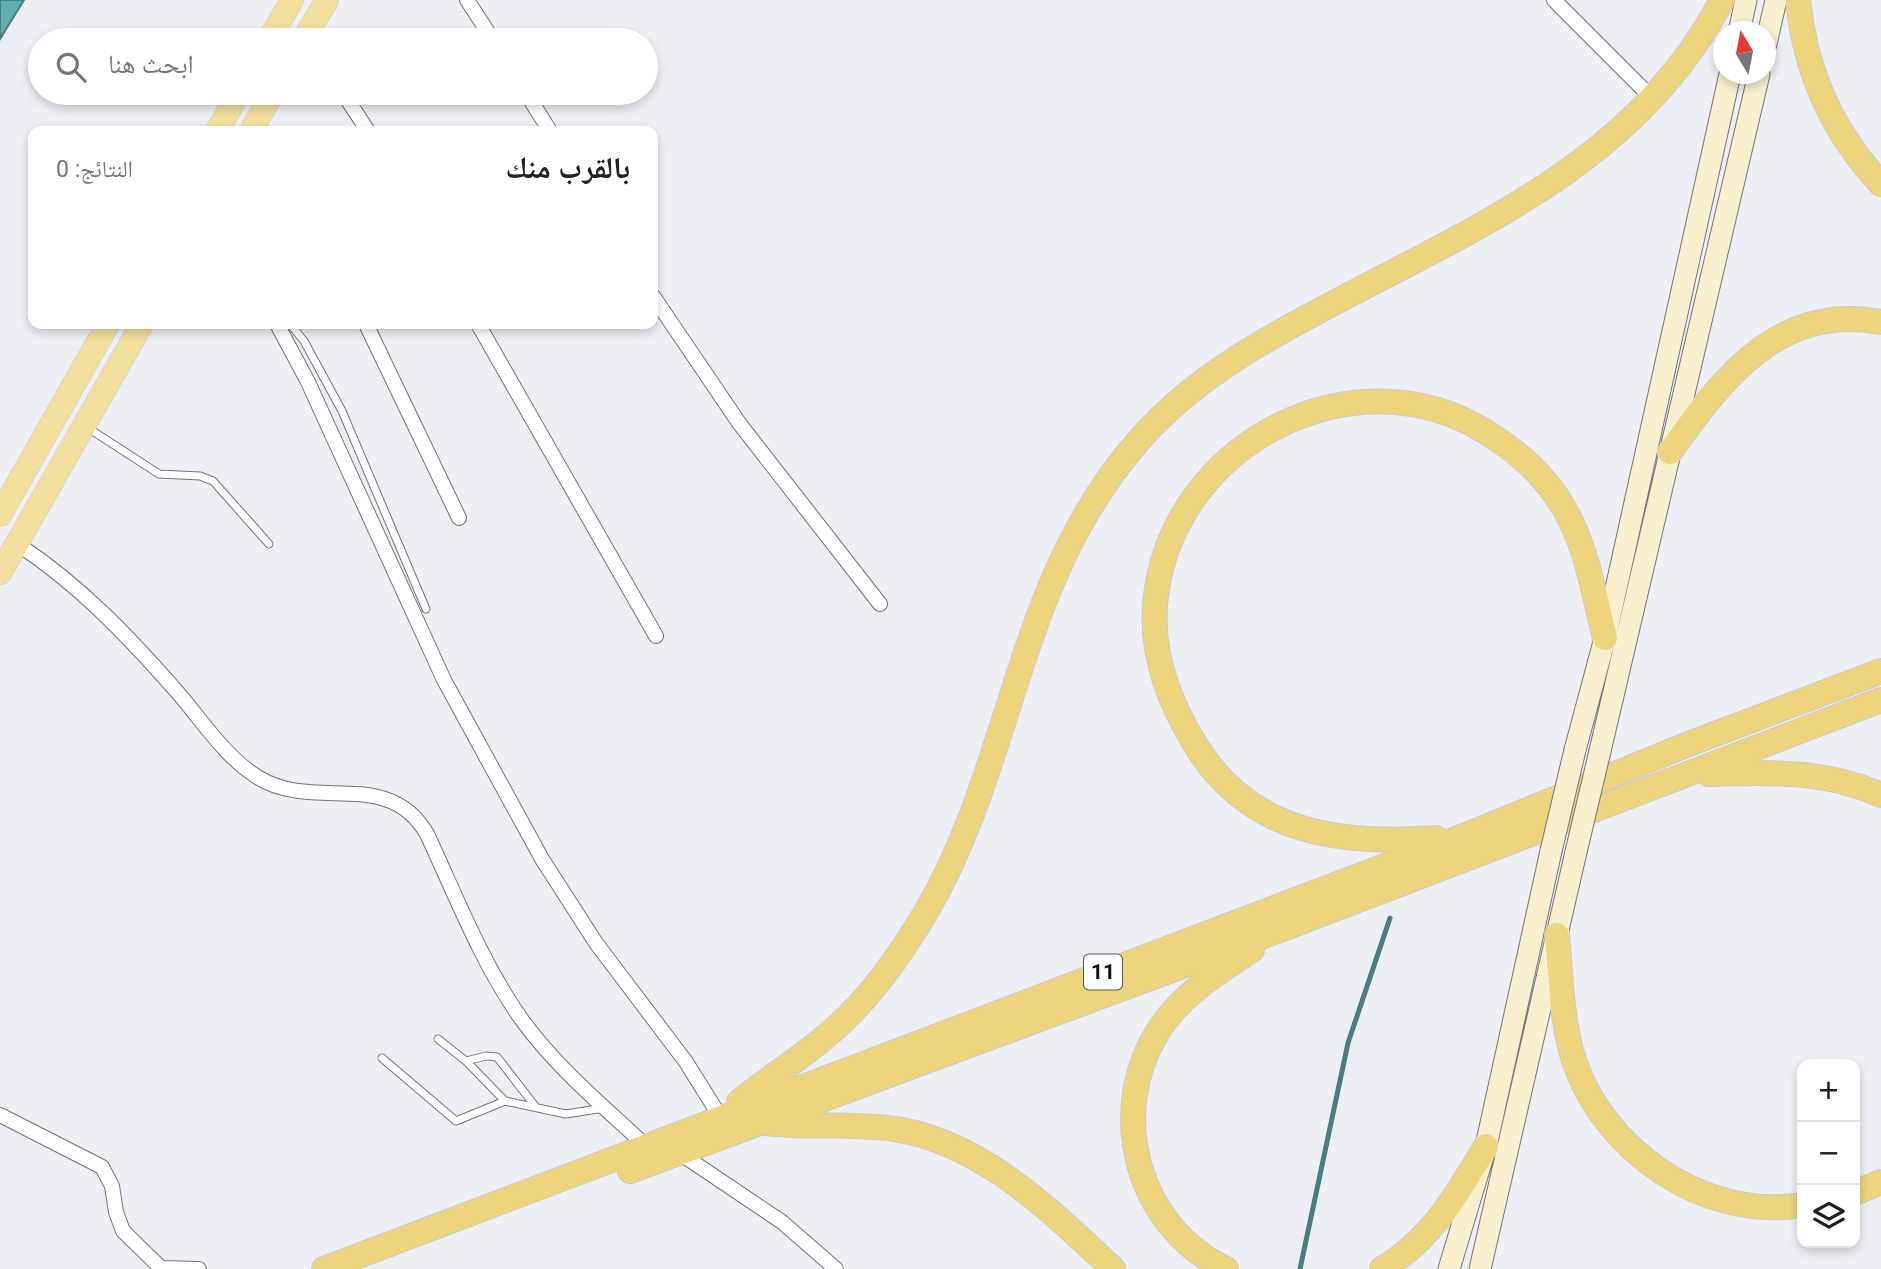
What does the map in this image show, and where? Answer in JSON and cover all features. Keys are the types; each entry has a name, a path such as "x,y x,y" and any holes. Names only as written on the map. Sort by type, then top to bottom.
{"highway":[{"path":"723,1116 844,1021 875,987 911,937 965,831 1039,612 1059,561 1103,486 1141,437 1163,415 1224,366 1558,180 1611,141 1653,99 1695,45 1722,0"},
{"path":"1798,0 1805,46 1822,98 1846,141 1881,184"},
{"path":"1670,453 1712,393 1736,367 1770,343 1796,330 1831,320 1881,322"},
{"path":"1464,836 1362,841 1308,832 1250,803 1213,769 1198,749 1172,703 1159,658 1155,616 1156,596 1166,554 1184,513 1197,493 1242,446 1298,415 1340,404 1383,401 1409,403 1454,414 1511,448 1564,509 1585,558 1605,638"},
{"name":"11","path":"324,1269 1464,836 1681,747 1881,671"},
{"name":"11","path":"367,1269 1285,928 1881,701"},
{"path":"1690,774 1780,771 1818,775 1881,794"},
{"path":"1226,1269 1191,1249 1154,1204 1140,1169 1135,1141 1134,1085 1158,1031 1178,1006 1204,982 1285,928"},
{"path":"1557,934 1564,1013 1573,1058 1592,1100 1612,1130 1651,1165 1700,1192 1773,1208 1797,1206"},
{"path":"759,1122 896,1129 934,1140 994,1170 1036,1199 1113,1269"},
{"path":"1382,1269 1412,1250 1438,1224 1486,1146"},
{"path":"1860,1191 1881,1182"}],"main road":[{"path":"276,28 292,0"},
{"path":"310,28 327,0"},
{"path":"1741,21 1746,0"},
{"path":"1771,21 1776,0"},
{"path":"1449,1269 1486,1146 1551,851 1605,638 1728,84"},
{"path":"1480,1269 1757,84"},
{"path":"220,126 232,105"},
{"path":"254,126 266,105"},
{"path":"0,515 105,329"},
{"path":"0,573 139,329"}],"street":[{"path":"467,0 486,28"},
{"path":"1554,0 1653,99"},
{"path":"350,105 365,126"},
{"path":"534,105 547,126"},
{"path":"658,303 784,485 880,604"},
{"path":"280,329 308,382 439,670 542,859 596,943 686,1062 723,1116"},
{"path":"368,329 459,518"},
{"path":"481,329 656,636"},
{"path":"16,543 59,573 105,612 248,771 289,790 386,798 414,816 427,834 509,1000 549,1053 646,1146"},
{"path":"0,1115 102,1167 112,1186 116,1212 123,1231 162,1269 199,1269"},
{"path":"678,1153 782,1222 836,1269"}],"lane":[{"path":"294,329 304,341 342,411 426,609"},
{"path":"85,426 159,474 200,476 213,481 269,544"},
{"path":"438,1039 466,1061 505,1101"},
{"path":"466,1061 486,1056 497,1057 535,1106"},
{"path":"382,1058 453,1120 460,1121 505,1101 566,1114 605,1108"}],"water":[{"path":"0,0 24,0 0,39"}],"waterway":[{"path":"1300,1269 1348,1043 1390,918"}]}
